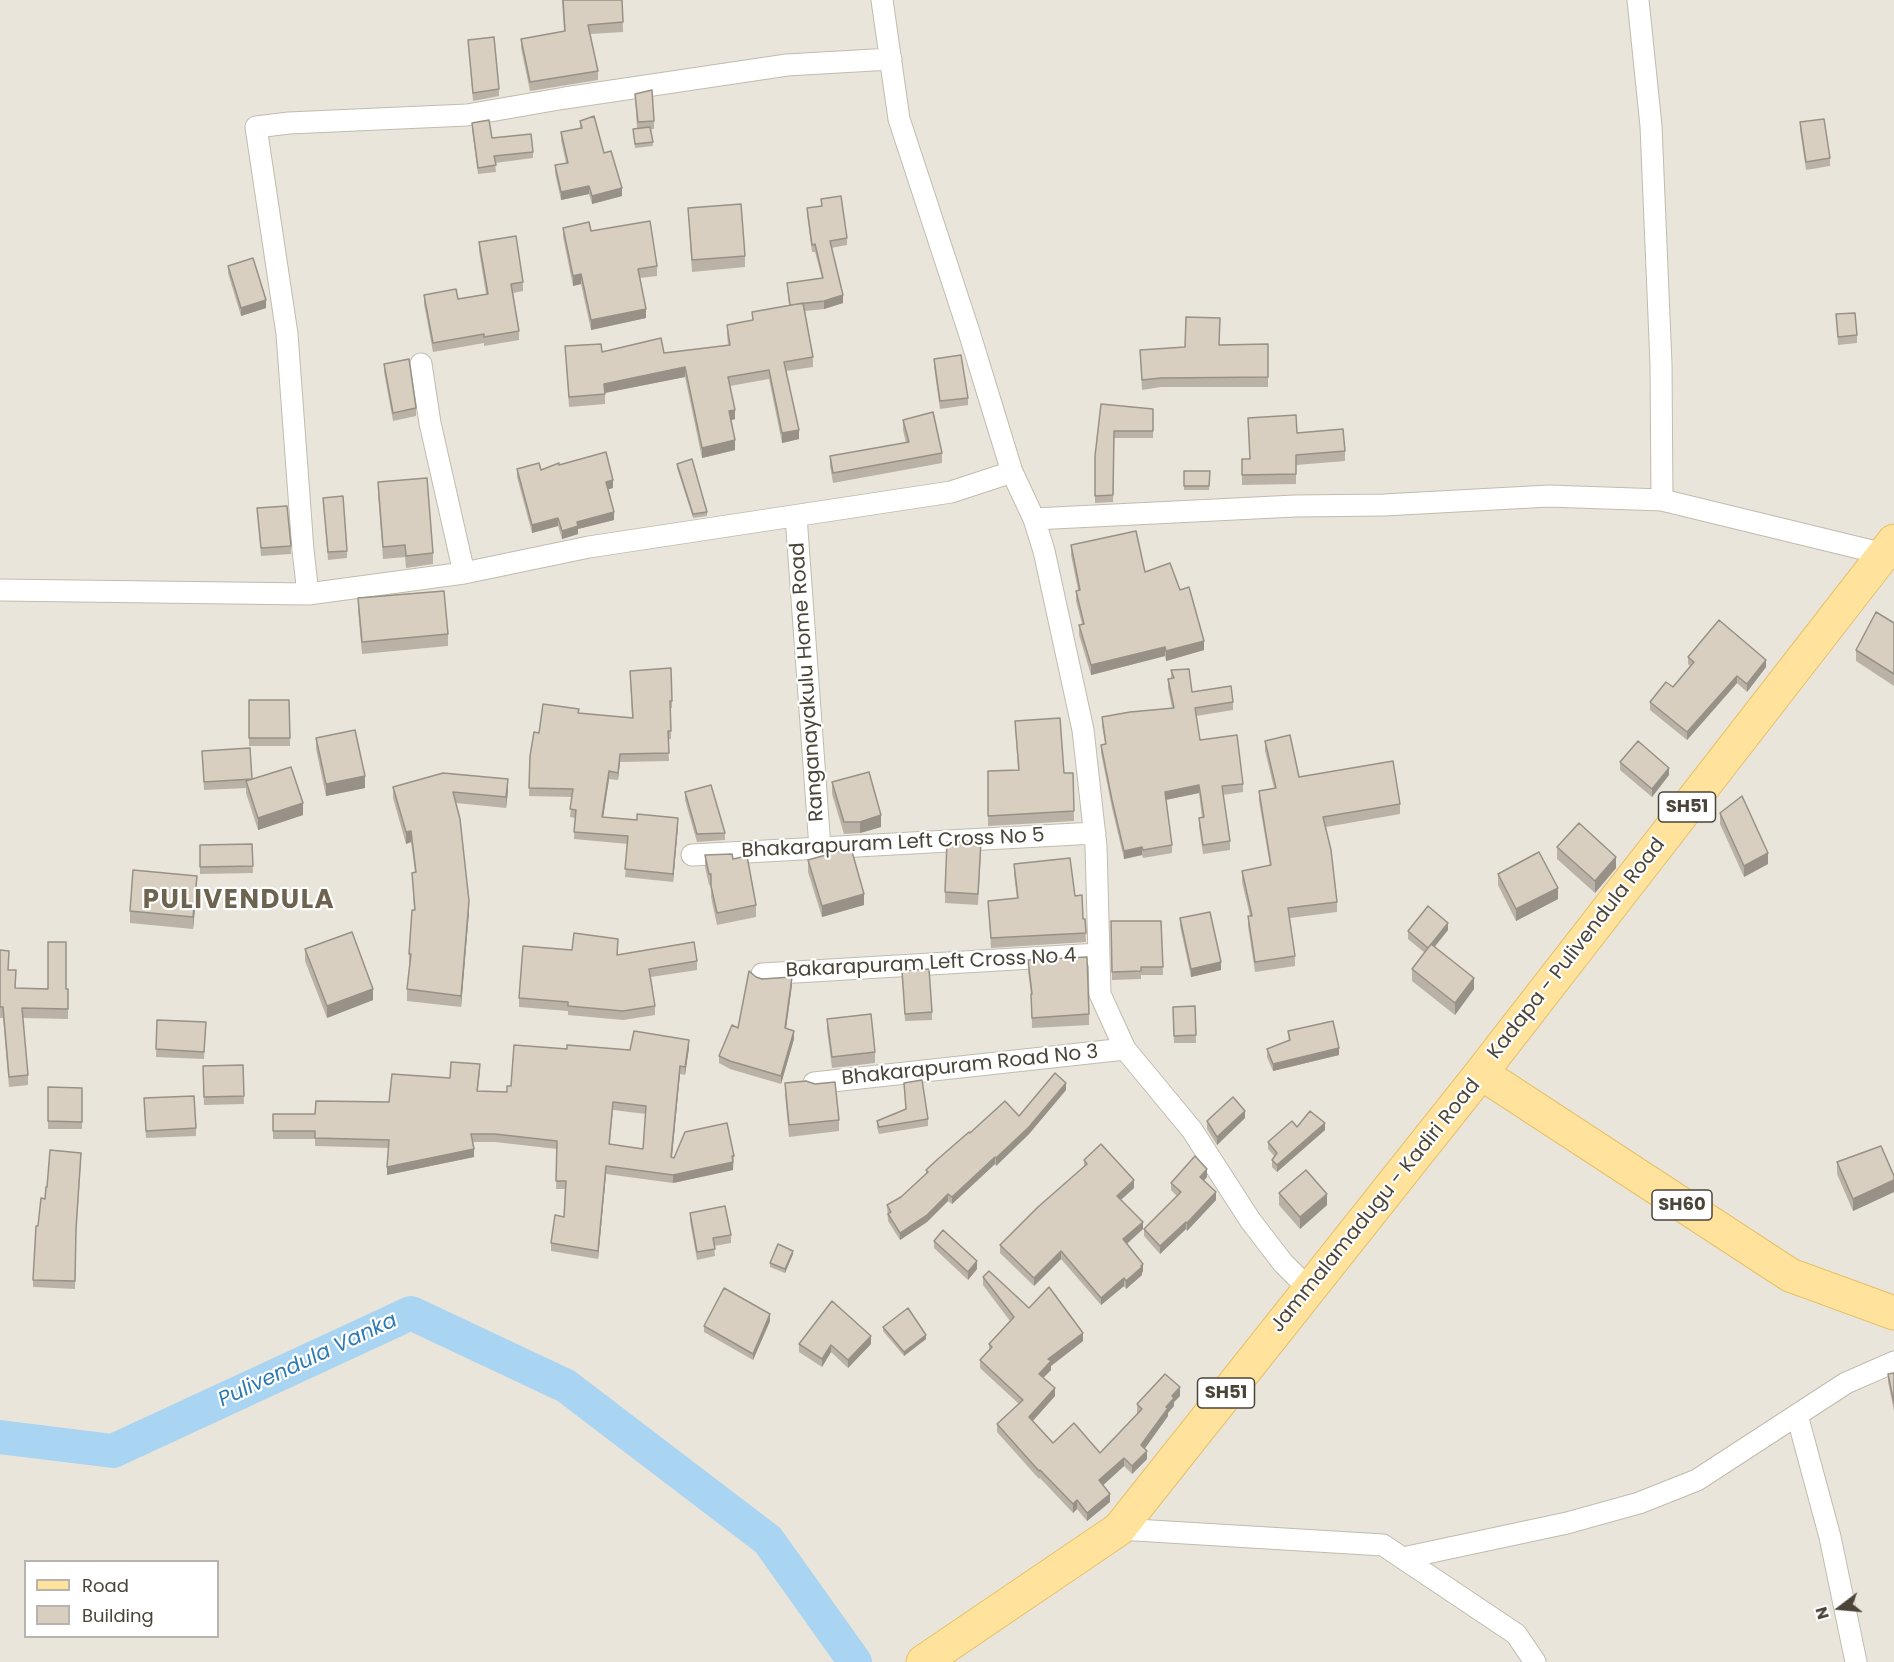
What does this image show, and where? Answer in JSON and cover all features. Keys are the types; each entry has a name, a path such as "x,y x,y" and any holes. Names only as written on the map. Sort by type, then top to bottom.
{"main road":[{"name":"Kadapa - Pulivendula Road","path":"1481,1073 1889,548"},
{"name":"Jammalamadugu - Kadiri Road","path":"923,1662 1119,1529 1481,1073 1790,1275 1894,1313"}],"street":[{"path":"882,0 899,119 1012,472 1034,519 1044,551 1083,730 1095,833 1100,994 1125,1049 1192,1130 1250,1220 1283,1263 1309,1289"},
{"path":"1638,0 1651,138 1661,364 1662,500"},
{"path":"309,594 303,550 287,334 256,127 289,123 467,115 787,65 891,59"},
{"path":"421,364 430,423 464,573"},
{"path":"0,590 309,594 464,573 589,548 951,492 1012,472"},
{"path":"1034,519 1549,496 1662,500 1889,548"},
{"name":"Ranganayakulu Home Road","path":"796,516 820,848"},
{"name":"Bhakarapuram Left Cross No 5","path":"692,855 1095,833"},
{"name":"Bakarapuram Left Cross No 4","path":"762,974 1099,954"},
{"name":"Bhakarapuram Road No 3","path":"814,1083 1125,1049"},
{"path":"1403,1558 1567,1523 1639,1503 1697,1479 1846,1383 1894,1362"},
{"path":"1797,1415 1830,1537 1857,1662"},
{"path":"1119,1529 1383,1545 1516,1634 1535,1662"}],"shaded area":[{"path":"0,0 1894,0 1894,1662 0,1662"}],"building":[{"path":"563,0 622,0 623,22 588,25 598,71 530,82 521,39 565,31"},
{"path":"494,37 499,89 473,93 468,40"},
{"path":"652,90 654,121 638,122 635,94"},
{"path":"594,116 604,153 611,151 622,188 592,196 589,186 561,192 555,165 568,163 561,132 582,128 580,121"},
{"path":"1824,119 1830,158 1806,162 1800,122"},
{"path":"489,120 492,138 531,134 533,152 494,156 496,165 478,168 472,123"},
{"path":"650,127 653,142 635,144 633,129"},
{"path":"841,196 847,238 830,241 843,295 824,301 790,305 787,283 823,278 815,244 812,245 807,208 822,206 821,199"},
{"path":"741,204 745,256 692,260 688,208"},
{"path":"650,221 657,266 638,269 646,309 591,320 581,274 573,276 563,228 589,222 591,231"},
{"path":"516,236 523,282 511,284 519,331 484,337 484,334 433,343 424,295 456,289 458,299 488,294 479,242"},
{"path":"253,258 266,300 241,308 228,266"},
{"path":"803,303 813,357 784,362 799,430 782,433 769,370 728,377 735,410 729,411 735,440 702,448 685,367 604,384 605,394 569,397 565,346 601,344 602,352 661,338 664,353 730,345 727,325 753,320 752,312"},
{"path":"1855,313 1857,335 1838,337 1836,314"},
{"path":"1186,317 1220,318 1219,345 1268,344 1268,377 1142,380 1140,350 1185,347"},
{"path":"961,355 968,398 940,401 934,359"},
{"path":"409,359 416,408 393,413 384,364"},
{"path":"1101,404 1153,409 1153,431 1114,431 1113,495 1095,496 1095,456"},
{"path":"933,412 942,453 833,473 830,456 909,442 903,420"},
{"path":"1296,415 1297,433 1343,429 1345,451 1296,455 1296,474 1242,475 1242,459 1250,459 1248,418"},
{"path":"606,452 613,480 606,482 614,512 577,522 578,526 562,531 558,518 532,525 517,469 539,463 541,470 559,463 559,465"},
{"path":"692,459 707,512 693,514 677,464"},
{"path":"1184,471 1210,471 1209,486 1184,486"},
{"path":"427,478 433,553 406,556 405,545 383,547 378,482"},
{"path":"343,496 347,551 328,552 323,498"},
{"path":"287,506 291,546 261,548 257,508"},
{"path":"1136,531 1145,572 1170,563 1180,590 1189,587 1204,641 1166,651 1165,647 1091,665 1079,625 1084,624 1076,591 1080,590 1071,545"},
{"path":"444,591 448,634 362,642 358,598"},
{"path":"1876,612 1894,623 1894,674 1856,650"},
{"path":"1719,620 1766,660 1747,684 1737,676 1687,732 1650,702 1666,682 1673,687 1694,662 1688,657"},
{"path":"671,668 669,753 620,754 618,773 609,771 602,817 637,820 637,814 678,818 673,874 625,869 628,836 574,832 576,810 570,809 573,789 529,788 530,756 534,732 539,733 543,704 579,709 578,713 633,718 630,671"},
{"path":"1189,669 1192,692 1231,686 1233,702 1195,708 1200,740 1237,735 1243,784 1222,786 1230,841 1203,845 1199,818 1204,817 1199,785 1165,792 1172,845 1124,851 1101,745 1106,744 1102,717 1174,708 1168,679 1174,678 1171,670"},
{"path":"249,700 289,700 290,738 249,738"},
{"path":"1060,718 1064,773 1073,773 1074,811 988,816 988,771 1019,770 1015,721"},
{"path":"355,730 365,776 326,784 316,738"},
{"path":"1290,735 1299,777 1393,761 1400,804 1323,817 1331,850 1337,902 1288,908 1295,956 1255,962 1248,916 1252,916 1242,871 1271,865 1259,791 1276,788 1265,741"},
{"path":"1638,741 1669,768 1652,789 1620,762"},
{"path":"250,748 252,779 204,782 202,751"},
{"path":"291,767 303,803 258,818 246,781"},
{"path":"869,772 881,815 860,822 844,822 832,782"},
{"path":"443,773 508,779 506,797 453,792 460,819 469,901 461,996 407,989 412,910 415,910 412,873 416,872 411,831 406,832 393,787"},
{"path":"711,785 725,833 697,834 685,792"},
{"path":"1742,796 1768,853 1744,866 1720,813"},
{"path":"1579,823 1616,857 1595,881 1557,847"},
{"path":"981,841 978,894 945,892 947,842"},
{"path":"252,844 253,866 200,867 200,845"},
{"path":"851,848 864,894 822,906 808,860"},
{"path":"1539,852 1558,888 1516,909 1498,874"},
{"path":"732,854 733,859 747,856 756,905 717,913 711,886 711,874 709,874 705,855"},
{"path":"1070,858 1075,896 1082,895 1086,933 991,938 988,901 1018,898 1014,864"},
{"path":"133,870 197,876 193,917 130,911"},
{"path":"1428,906 1448,923 1428,948 1408,931"},
{"path":"1210,912 1221,962 1191,969 1180,918"},
{"path":"1111,921 1161,921 1163,967 1141,967 1141,971 1112,972"},
{"path":"352,932 373,989 327,1006 305,949"},
{"path":"574,933 618,939 617,955 694,942 697,961 649,969 655,1006 623,1011 568,1006 568,1002 519,998 523,946 572,950"},
{"path":"48,942 66,942 68,1009 22,1008 28,1075 9,1077 3,1007 0,1007 0,950 9,951 8,970 16,970 15,988 48,989"},
{"path":"1431,944 1474,978 1455,1003 1412,969"},
{"path":"1087,957 1089,1014 1032,1018 1028,960"},
{"path":"929,969 932,1012 905,1014 902,971"},
{"path":"749,971 762,979 792,977 785,1028 794,1031 781,1076 719,1056 732,1025 738,1028"},
{"path":"1195,1006 1196,1035 1174,1036 1173,1007"},
{"path":"871,1014 875,1052 832,1057 827,1019"},
{"path":"157,1020 206,1022 204,1052 156,1049"},
{"path":"1333,1021 1339,1048 1273,1064 1267,1049 1290,1040 1288,1031"},
{"path":"634,1031 689,1040 685,1067 680,1066 671,1157 674,1158 685,1132 727,1123 734,1156 732,1156 733,1162 673,1175 606,1166 598,1251 551,1243 555,1215 564,1217 566,1181 556,1181 557,1141 495,1134 471,1134 474,1149 387,1167 389,1140 315,1138 315,1131 273,1131 273,1114 315,1114 316,1101 389,1102 392,1074 450,1078 451,1062 480,1064 477,1091 507,1092 507,1086 511,1086 514,1045 567,1049 567,1045 630,1050","holes":["613,1102 646,1106 643,1149 609,1144"]},
{"path":"243,1065 244,1096 204,1097 203,1066"},
{"path":"1055,1073 1066,1083 1029,1127 952,1197 948,1194 927,1215 900,1233 888,1214 891,1212 887,1205 901,1197 928,1172 926,1170 939,1158 1005,1101 1019,1116"},
{"path":"922,1080 928,1119 879,1127 877,1121 906,1109 904,1083"},
{"path":"806,1081 815,1084 835,1082 839,1120 789,1125 785,1083"},
{"path":"48,1087 82,1088 82,1122 48,1121"},
{"path":"194,1096 196,1128 146,1131 144,1098"},
{"path":"1233,1097 1245,1111 1217,1137 1207,1121"},
{"path":"1310,1111 1325,1123 1277,1165 1272,1160 1277,1153 1268,1142 1292,1121 1297,1127"},
{"path":"1101,1144 1134,1180 1117,1196 1143,1222 1123,1239 1143,1264 1126,1281 1124,1278 1101,1298 1061,1251 1034,1278 1000,1245 1038,1207 1087,1164 1084,1160"},
{"path":"1881,1146 1894,1180 1853,1199 1837,1162"},
{"path":"50,1150 81,1153 75,1281 33,1280 36,1226 38,1226 41,1198 45,1199"},
{"path":"1195,1156 1207,1169 1200,1177 1216,1192 1187,1223 1160,1246 1144,1229 1181,1192 1171,1183"},
{"path":"1306,1170 1327,1194 1300,1217 1279,1193"},
{"path":"725,1206 731,1235 713,1238 715,1249 697,1252 690,1213"},
{"path":"943,1230 977,1261 968,1272 934,1241"},
{"path":"778,1244 793,1251 785,1269 770,1263"},
{"path":"989,1271 1029,1308 1049,1287 1083,1333 1048,1359 1051,1361 1039,1374 1055,1388 1029,1417 1053,1443 1074,1423 1100,1453 1142,1409 1137,1404 1165,1374 1180,1387 1141,1445 1147,1451 1132,1466 1124,1458 1099,1480 1110,1494 1087,1513 1077,1500 1073,1504 1039,1471 997,1424 1023,1400 980,1360 992,1347 989,1344 1014,1317 983,1277"},
{"path":"724,1288 770,1314 753,1354 704,1326"},
{"path":"832,1301 871,1336 848,1360 831,1345 822,1359 799,1344"},
{"path":"908,1308 926,1335 904,1352 883,1327"},
{"path":"1894,1373 1894,1403 1888,1374"}],"waterway":[{"name":"Pulivendula Vanka","path":"0,1437 113,1451 411,1313 566,1386 768,1540 855,1662"}],"district":[{"name":"PULIVENDULA","path":"239,901"}]}
